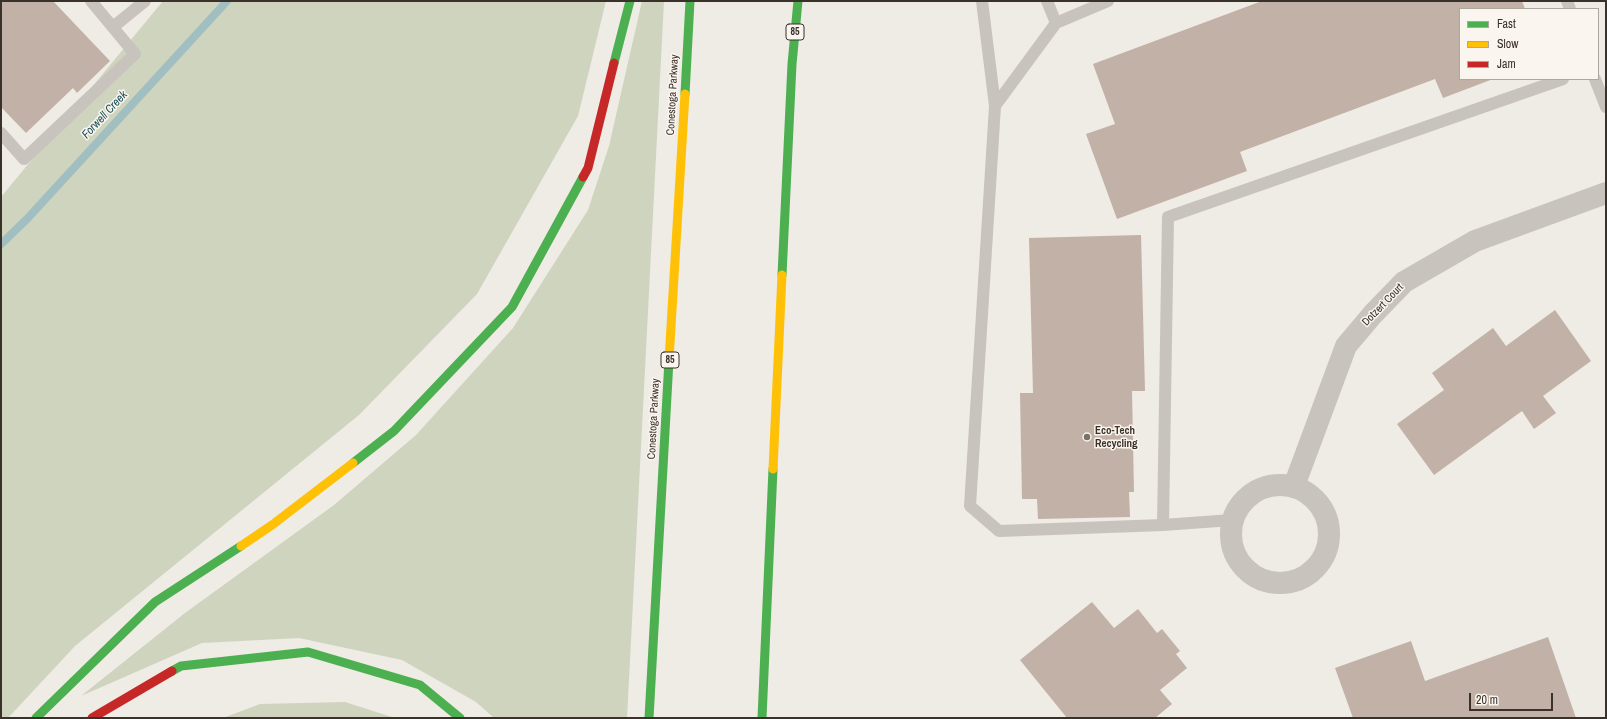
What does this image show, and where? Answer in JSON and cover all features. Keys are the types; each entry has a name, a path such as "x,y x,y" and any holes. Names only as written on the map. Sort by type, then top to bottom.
{"highway":[{"path":"36,718 155,602 272,525 394,431 512,307 588,168 630,1"},
{"name":"Conestoga Parkway","path":"648,718 690,1"},
{"name":"85","path":"762,718 792,80 798,1"},
{"path":"92,718 181,666 308,652 420,685 460,718"}],"street":[{"name":"Dotzert Court","path":"1294,486 1346,346 1372,314 1404,282 1475,241 1606,193"},
{"path":"1276,484 1294,486 1310,495 1322,508 1328,525 1328,542 1322,559 1310,573 1295,581 1277,584 1260,580 1245,569 1235,555 1230,538 1232,520 1239,506 1249,495 1262,488 1276,484"}],"lane":[{"path":"1,133 24,159 135,54 91,1"},
{"path":"113,27 145,1"},
{"path":"982,1 995,106 970,506 999,531 1163,525 1232,520"},
{"path":"1047,1 1056,23"},
{"path":"995,106 1056,23 1108,1"},
{"path":"1163,525 1168,217 1560,80"},
{"path":"1595,80 1606,107"}],"green space":[{"path":"163,1 606,1 578,116 477,294 359,415 75,646 8,718 1,718 1,197"},
{"path":"642,1 664,1 627,718 494,718 476,702 402,660 299,638 202,643 81,696 185,613 334,505 416,435 513,328 588,210 609,146"},
{"path":"345,702 395,718 223,718 260,704"}],"building":[{"path":"1,1 53,1 110,61 77,93 73,88 26,133 1,107"},
{"path":"1262,1 1522,1 1525,8 1459,8 1459,80 1490,80 1443,98 1435,79 1240,152 1247,171 1117,219 1086,134 1115,124 1093,64"},
{"path":"1141,235 1145,391 1132,391 1134,492 1129,492 1130,517 1038,519 1037,499 1022,499 1020,393 1033,393 1029,238"},
{"path":"1555,310 1591,361 1543,396 1556,413 1534,429 1522,411 1434,475 1397,424 1444,390 1432,373 1493,328 1506,346"},
{"path":"1092,602 1114,628 1138,609 1157,633 1162,629 1180,651 1176,654 1187,668 1160,690 1172,704 1155,718 1067,718 1020,660"},
{"path":"1548,637 1576,718 1353,718 1335,668 1411,641 1425,681"}],"waterway":[{"name":"Forwell Creek","path":"1,244 27,219 227,1"}],"traffic: fast":[{"path":"614,63 630,1"},
{"path":"685,94 690,1"},
{"path":"782,275 792,64 798,1"},
{"path":"353,463 394,431 512,307 583,177"},
{"path":"649,718 669,360"},
{"path":"762,718 773,469"},
{"path":"36,718 155,602 241,546"},
{"path":"172,671 181,666 308,652 420,685 460,718"}],"traffic: slow":[{"path":"669,360 685,94"},
{"path":"773,469 782,275"},
{"path":"241,546 272,525 353,463"}],"traffic: jam":[{"path":"583,177 588,168 614,63"},
{"path":"92,718 172,671"}],"place":[{"name":"Eco-Tech Recycling","path":"1087,437"}]}
